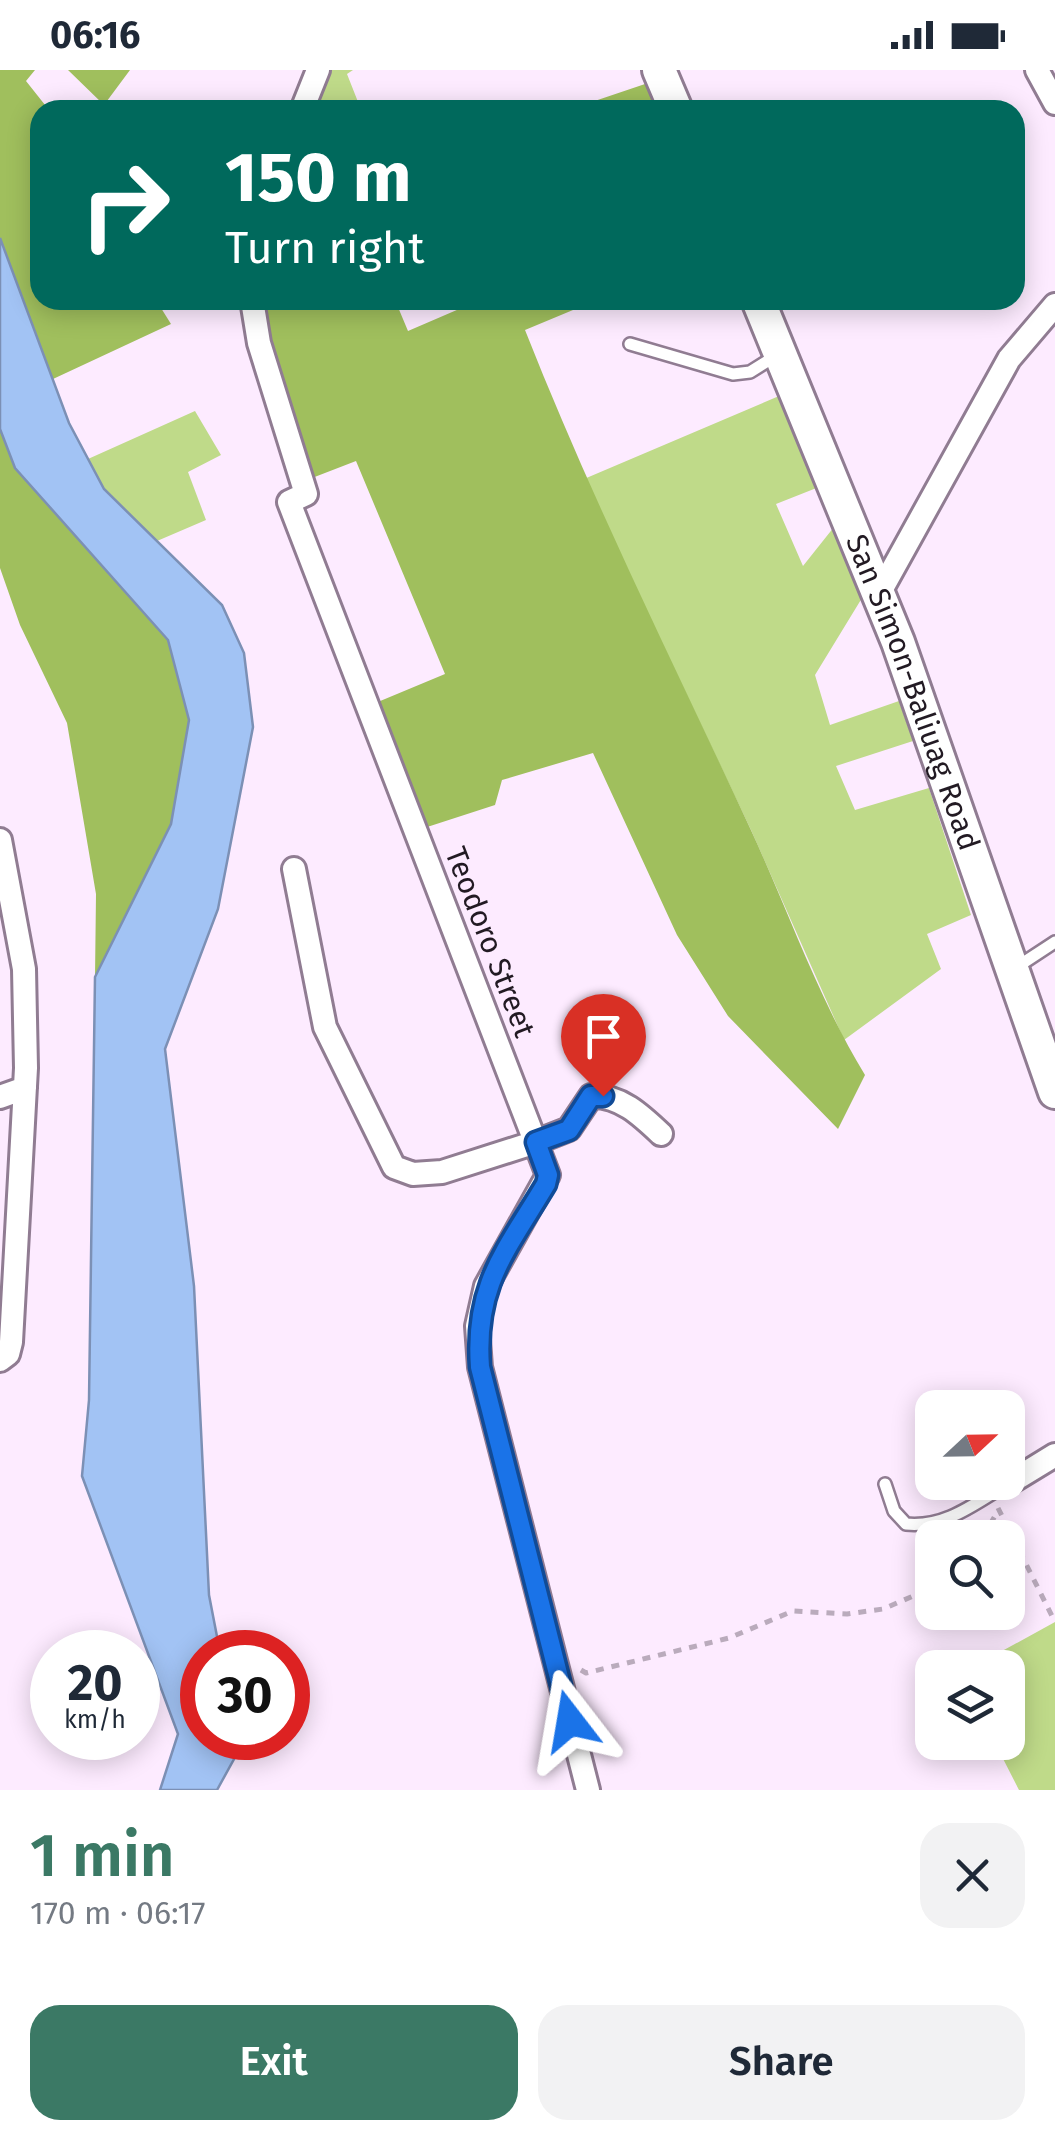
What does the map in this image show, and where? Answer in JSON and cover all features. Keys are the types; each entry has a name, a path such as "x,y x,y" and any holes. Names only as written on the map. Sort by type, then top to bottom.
{"main road":[{"path":"659,70 672,100"},
{"name":"San Simon-Baliuag Road","path":"762,310 878,594 1055,1092"}],"street":[{"path":"306,100 318,70"},
{"path":"1037,70 1055,103"},
{"path":"878,594 1010,358 1055,305"},
{"name":"Teodoro Street","path":"254,310 259,343 306,494 289,502 548,1175 486,1286 477,1326 480,1367 588,1790"},
{"path":"0,840 25,1088 8,1228 11,1342 8,1354 0,1360"},
{"path":"294,869 325,1027 394,1167 412,1174 442,1172 536,1142 569,1130 591,1096 614,1099 639,1113 661,1134"},
{"path":"0,1097 25,1088"},
{"path":"1025,1473 1055,1455"}],"lane":[{"path":"630,344 734,374 762,367 780,352"},
{"path":"1013,970 1055,942"},
{"path":"885,1484 894,1511 906,1524 927,1526 950,1518 980,1500"}],"path":[{"path":"998,1508 1055,1622"},
{"path":"553,1652 586,1674 729,1638 793,1611 846,1614 884,1608 915,1595"}],"green space":[{"path":"0,70 35,70 26,81 41,100 30,100 30,310 162,310 171,324 53,379 0,238"},
{"path":"68,70 130,70 108,100 99,100"},
{"path":"326,70 353,70 347,74 357,100 316,100"},
{"path":"648,83 655,100 598,100"},
{"path":"264,310 399,310 408,331 457,310 573,310 525,330 605,519 750,828 818,985 865,1075 838,1129 728,1016 677,935 593,753 502,780 495,805 421,829 373,704 445,674 356,461 312,478 267,338"},
{"path":"779,396 819,487 776,504 803,566 834,527 862,598 815,675 830,725 899,701 913,741 836,766 855,810 929,788 971,915 927,934 941,969 844,1040 751,830 584,479"},
{"path":"195,411 221,455 188,472 206,520 157,541 104,489 88,459"},
{"path":"0,429 15,468 168,640 190,720 171,824 95,977 96,894 67,723 20,625 0,568"},
{"path":"1055,1622 1055,1790 1019,1790 1004,1760 1025,1760 1025,1650 1004,1650"}],"water":[{"path":"0,238 69,423 104,489 222,605 244,653 253,727 218,909 165,1049 194,1286 209,1595 216,1630 180,1630 180,1760 234,1760 217,1790 160,1790 178,1734 160,1686 160,1630 139,1630 82,1476 89,1400 95,977 171,824 189,720 168,640 15,468 0,429"}],"route":[{"path":"570,1721 480,1367 477,1326 486,1286 546,1184 548,1175 536,1142 569,1130 591,1096 603,1096"}]}
